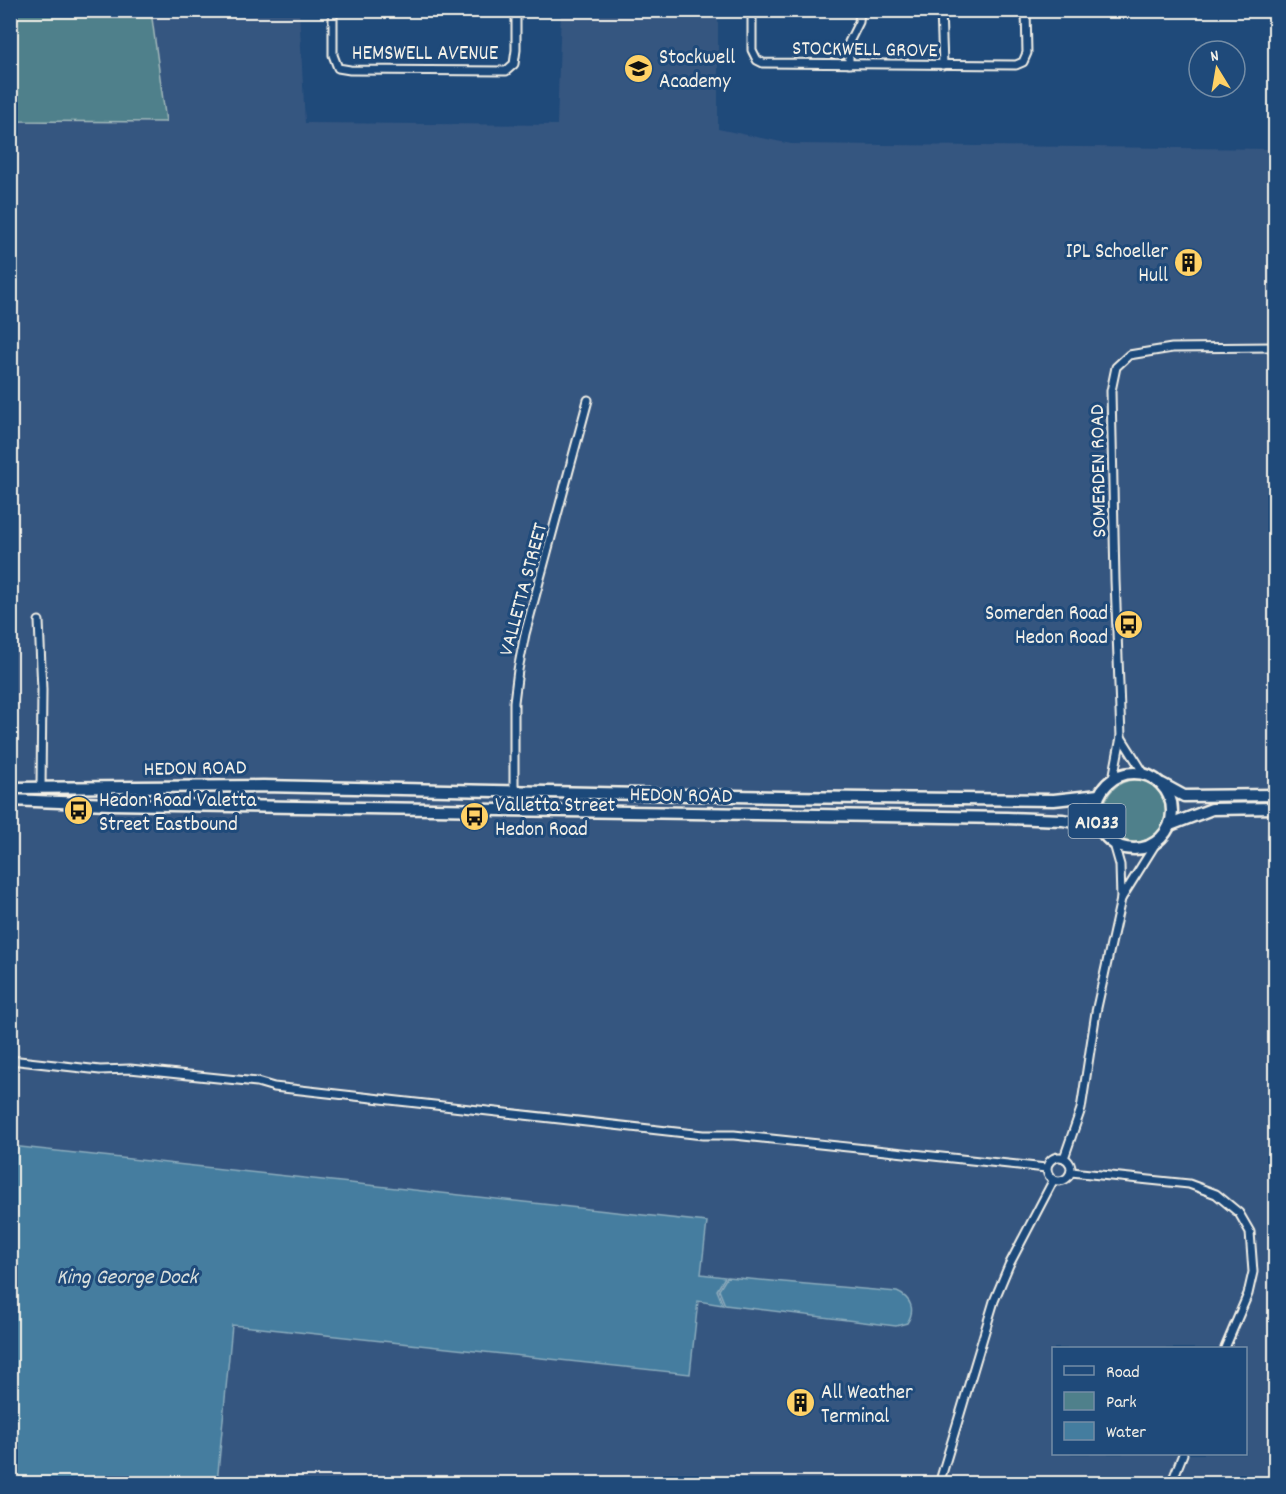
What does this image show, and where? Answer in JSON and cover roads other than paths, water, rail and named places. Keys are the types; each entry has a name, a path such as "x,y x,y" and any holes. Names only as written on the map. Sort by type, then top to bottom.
{"highway":[{"name":"A1033","path":"1145,775 1134,773 1123,775 1113,779 1105,786 1096,806 1099,827 1105,837 1114,844 1135,849 1146,848 1156,843 1170,825"},
{"path":"1145,775 1184,796 1275,795"},
{"path":"1159,783 1171,802 1170,825"},
{"name":"HEDON ROAD","path":"10,788 234,786 1031,800 1099,795"},
{"name":"HEDON ROAD","path":"10,800 109,804 1007,818 1063,820 1099,827"},
{"path":"1170,825 1212,808 1275,808"}],"street":[{"name":"HEMSWELL AVENUE","path":"333,10 333,55 338,68 506,71 514,64 516,10"},
{"name":"STOCKWELL GROVE","path":"752,10 752,50 757,60 763,63 943,65 1016,65 1023,62 1027,53 1026,10"},
{"path":"849,64 849,42 859,22 860,10"},
{"path":"941,10 943,65"},
{"name":"SOMERDEN ROAD","path":"1113,779 1121,737 1115,580 1112,391 1116,367 1129,355 1150,350 1273,347"},
{"name":"VALLETTA STREET","path":"514,790 514,702 518,670 588,400"},
{"path":"39,621 42,690 41,788"},
{"path":"1121,737 1145,775"},
{"path":"1120,899 1156,843"},
{"path":"1064,1158 1081,1109 1096,1012 1120,899 1120,865 1114,844"},
{"path":"10,1060 100,1070 130,1069 257,1082 274,1088 602,1124 1046,1168"},
{"path":"1064,1158 1070,1163 1071,1172 1064,1180 1053,1180 1046,1168 1052,1159 1064,1158"},
{"path":"1071,1172 1189,1184 1216,1194 1239,1213 1250,1232 1253,1272 1248,1294 1225,1347"},
{"path":"939,1484 994,1301 1053,1180"},
{"path":"1171,1484 1183,1455"}],"water":[{"name":"King George Dock","path":"11,1146 707,1222 701,1274 725,1277 717,1290 723,1305 698,1301 690,1374 232,1325 217,1483 11,1483"},
{"path":"727,1277 897,1292 909,1301 911,1314 907,1323 896,1326 725,1305 719,1290"}],"place":[{"name":"Stockwell Academy","path":"638,68"},
{"name":"IPL Schoeller Hull","path":"1189,262"},
{"name":"Somerden Road Hedon Road","path":"1129,624"},
{"name":"Hedon Road Valetta Street Eastbound","path":"78,811"},
{"name":"Valletta Street Hedon Road","path":"474,816"},
{"name":"All Weather Terminal","path":"800,1403"}]}
